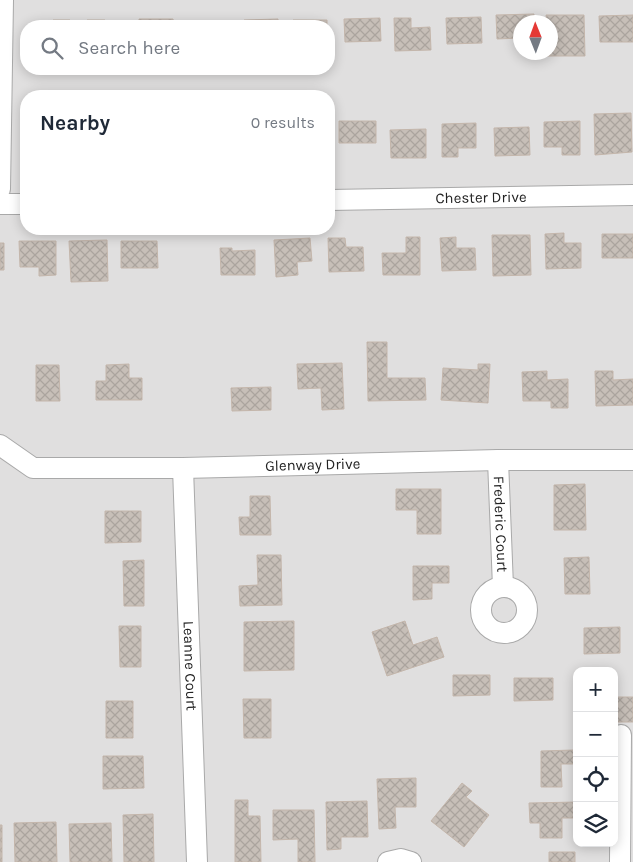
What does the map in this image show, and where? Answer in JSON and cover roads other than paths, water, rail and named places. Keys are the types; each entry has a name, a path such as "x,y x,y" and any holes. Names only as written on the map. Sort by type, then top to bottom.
{"street":[{"path":"0,189 3,0"},
{"name":"Chester Drive","path":"335,200 633,195"},
{"path":"0,204 20,204"},
{"name":"Glenway Drive","path":"0,445 33,468 183,468 498,460 633,460"},
{"name":"Frederic Court","path":"498,460 503,586"},
{"name":"Leanne Court","path":"183,468 196,862"},
{"path":"620,862 621,735"},
{"path":"388,862 401,859 411,862"}]}
